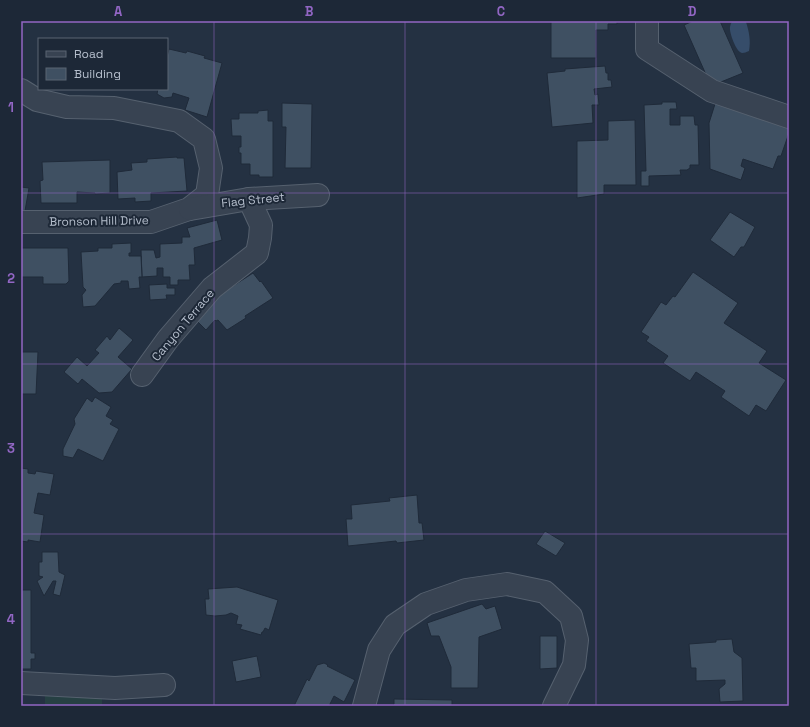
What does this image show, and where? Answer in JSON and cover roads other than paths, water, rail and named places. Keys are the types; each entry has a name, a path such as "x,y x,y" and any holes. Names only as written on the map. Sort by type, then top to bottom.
{"street":[{"path":"647,21 647,49 712,91 789,117"},
{"name":"Bronson Hill Drive","path":"21,90 37,100 67,107 114,108 179,122 204,139 211,168 207,195 189,209 151,222 21,222"},
{"name":"Flag Street","path":"189,209 249,199 318,195"},
{"name":"Canyon Terrace","path":"142,374 168,339 212,288 257,253 261,225 249,199"},
{"path":"364,706 379,650 395,625 426,604 466,590 507,584 545,592 571,616 577,640 574,665 554,706"},
{"path":"21,683 115,688 164,685"}],"water":[{"path":"733,21 746,22 750,44 749,51 745,53 740,52 735,46 730,30"}]}
